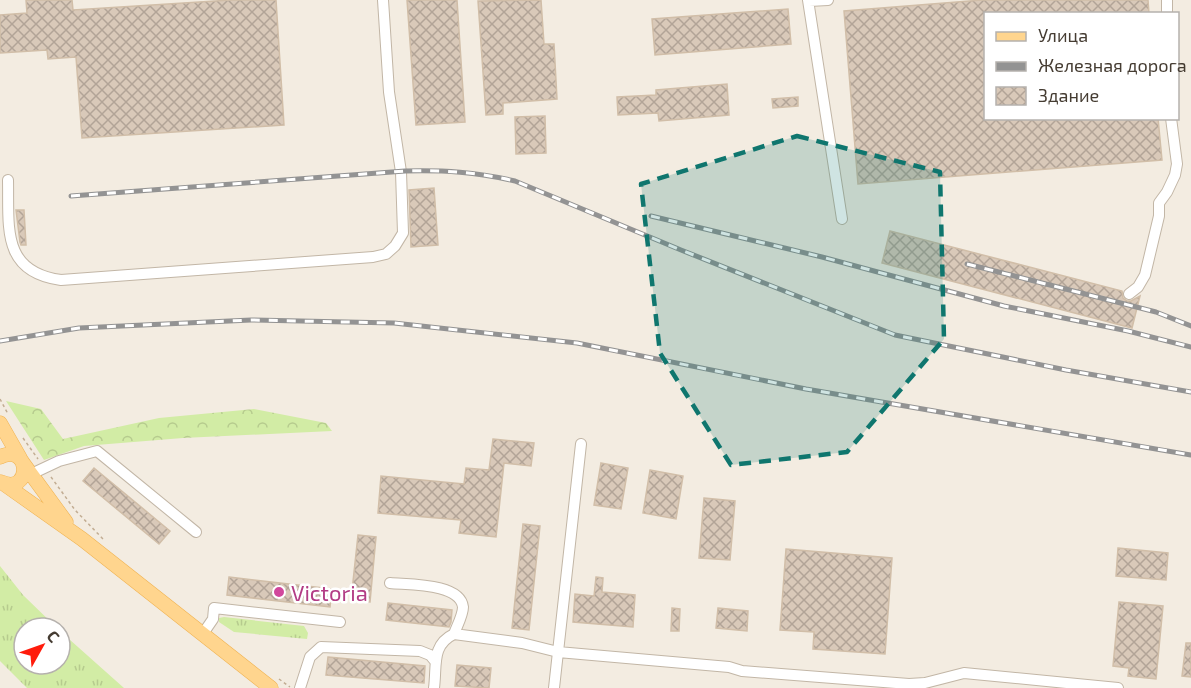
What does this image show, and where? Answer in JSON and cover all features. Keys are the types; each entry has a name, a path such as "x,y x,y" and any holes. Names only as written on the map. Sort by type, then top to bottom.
{"main road":[{"path":"2,483 10,485 15,463 4,419"},
{"path":"15,463 82,539"},
{"path":"2,483 82,539 271,688"}],"lane":[{"path":"8,180 9,238 14,252 31,269 46,278 61,280 373,257 386,254 395,246 403,233 401,172 389,92 383,0"},
{"path":"828,0 809,1 842,219"},
{"path":"1129,294 1138,287 1144,275 1159,216 1159,203 1175,175 1177,164 1171,120"},
{"path":"554,688 580,444"},
{"path":"15,463 44,467 97,451 196,532"},
{"path":"390,583 442,588 453,592 460,599 463,609 454,634"},
{"path":"202,635 213,619 214,608 340,622"},
{"path":"434,688 435,661 440,644 445,638 454,634 522,643 558,652 729,667 742,671 909,684 925,683 964,673 1118,688"},
{"path":"300,688 310,657 321,646 420,651 430,655 435,661"}],"path":[{"path":"0,399 4,419"},
{"path":"18,431 75,510 103,540"}],"highlighted area":[{"path":"797,136 940,172 944,339 847,452 731,465 660,353 641,184"}],"green space":[{"path":"6,401 41,409 63,439 159,418 254,409 326,423 332,431 183,438 84,446 44,460"},
{"path":"0,566 23,595 45,616 12,616 12,673 0,661"},
{"path":"219,618 304,626 308,633 307,639 234,632 219,622"},
{"path":"72,642 124,688 27,688 15,676 72,676"}],"building":[{"path":"26,0 72,0 73,10 231,0 276,0 284,125 82,138 76,57 48,59 47,50 0,53 0,15 27,13"},
{"path":"407,0 457,0 465,122 416,125"},
{"path":"541,0 544,44 554,44 557,99 503,103 503,114 486,115 478,1"},
{"path":"982,0 1148,0 1149,12 984,12 984,120 1158,120 1162,160 858,184 844,11"},
{"path":"788,9 791,44 655,55 652,19"},
{"path":"727,84 729,115 659,121 658,113 618,115 617,97 656,95 656,90"},
{"path":"798,97 798,106 773,108 772,99"},
{"path":"545,116 546,153 516,154 515,117"},
{"path":"434,188 438,245 411,247 409,190"},
{"path":"16,210 24,210 26,245 21,245 20,242"},
{"path":"890,231 1122,291 1123,298 1127,301 1140,296 1132,328 882,263"},
{"path":"493,439 534,443 531,466 504,463 496,537 459,533 461,520 378,513 381,476 464,484 466,468 489,470"},
{"path":"601,463 628,468 621,509 594,505"},
{"path":"94,468 170,531 159,544 83,481"},
{"path":"650,470 683,476 676,519 643,513"},
{"path":"704,498 735,501 730,560 699,558"},
{"path":"523,524 540,526 529,630 512,628"},
{"path":"358,535 376,537 370,602 351,600"},
{"path":"1118,548 1168,553 1166,580 1116,576"},
{"path":"786,549 892,558 885,654 813,649 814,632 780,630"},
{"name":"Victoria","path":"229,577 332,589 330,607 227,595"},
{"path":"596,577 603,578 602,592 635,595 633,627 573,622 575,594 594,596"},
{"path":"1119,602 1163,606 1156,679 1128,676 1129,668 1113,666"},
{"path":"388,603 452,610 451,622 449,627 386,620"},
{"path":"672,608 680,609 679,631 671,631"},
{"path":"718,608 748,611 747,631 716,628"},
{"path":"1186,643 1191,643 1191,677 1182,676"},
{"path":"328,657 425,666 424,683 326,675"},
{"path":"457,665 491,668 489,688 455,686"}],"railway":[{"path":"71,196 405,171 447,171 487,176 515,181 895,335 1066,370 1191,392"},
{"path":"651,216 822,257 1004,306 1128,331 1191,347"},
{"path":"967,264 1156,312 1191,326"},
{"path":"0,341 79,328 251,320 394,323 577,343 806,389 1191,455"}],"place":[{"name":"Victoria","path":"279,592"}]}
